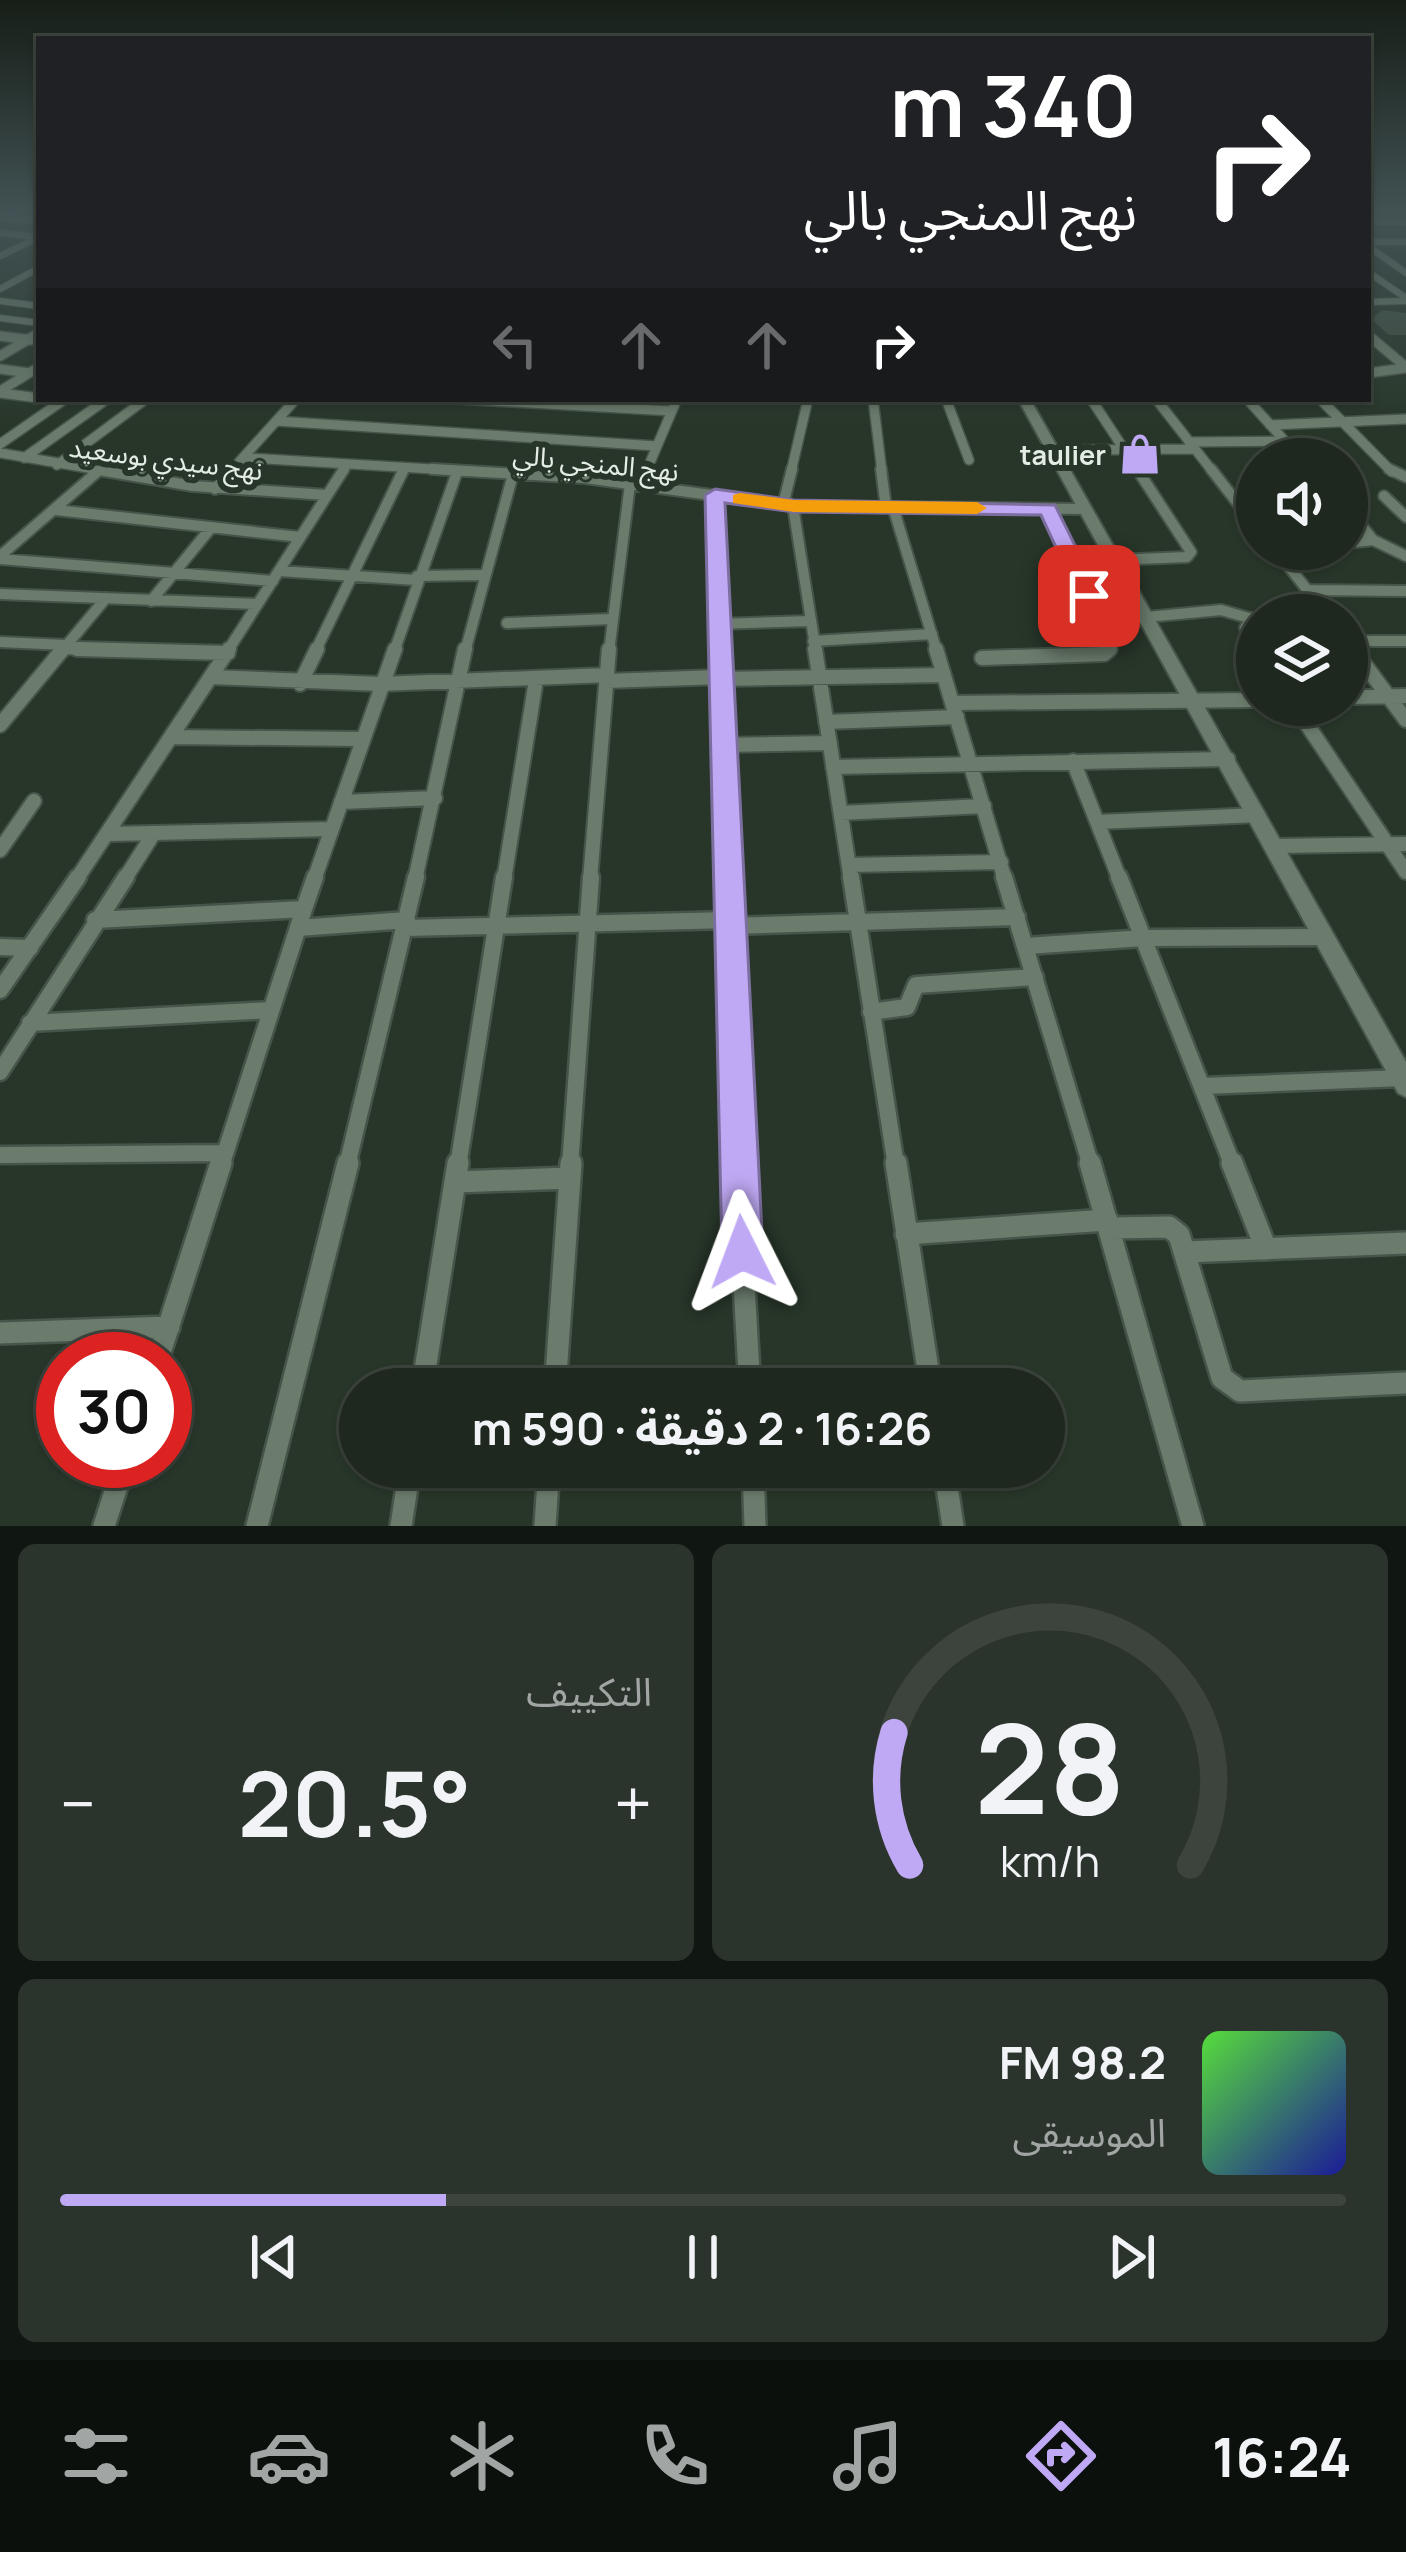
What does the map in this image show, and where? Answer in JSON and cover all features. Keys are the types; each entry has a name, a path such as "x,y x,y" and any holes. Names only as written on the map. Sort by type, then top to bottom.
{"street":[{"path":"1371,302 1406,299"},
{"path":"0,301 36,303"},
{"path":"0,317 36,323"},
{"path":"0,336 36,338"},
{"path":"1,355 36,338"},
{"path":"1371,338 1406,367"},
{"path":"1371,373 1406,367"},
{"path":"0,369 34,370"},
{"path":"0,392 34,370"},
{"path":"0,392 36,398"},
{"path":"0,410 22,396"},
{"path":"0,449 61,402"},
{"path":"24,458 103,402"},
{"path":"57,465 142,402"},
{"path":"215,489 248,458 293,402"},
{"path":"511,402 672,411"},
{"path":"556,1368 611,620 635,485 676,402"},
{"path":"807,402 788,506 830,742 928,1368"},
{"path":"873,402 890,507 1026,946 1192,1526"},
{"path":"947,402 969,460"},
{"path":"1026,402 1404,1082 1202,1086"},
{"path":"1092,402 1191,552 1187,557 1114,560"},
{"path":"1158,402 1236,502"},
{"path":"1250,402 1282,438"},
{"path":"1323,402 1393,473 1406,477"},
{"path":"1270,425 1406,419"},
{"path":"276,422 657,446"},
{"path":"1053,450 1236,443"},
{"name":"نهج سيدي بوسعيد","path":"0,449 96,473 215,489 327,495"},
{"name":"نهج المنجي بالي","path":"248,458 513,474 788,506 1085,509"},
{"path":"0,990 172,737 346,465"},
{"path":"300,684 404,468"},
{"path":"167,1332 361,739 457,472"},
{"path":"0,558 96,473"},
{"path":"257,1526 406,924 482,575 513,474"},
{"path":"715,495 749,1368"},
{"path":"1384,496 1406,517"},
{"path":"56,509 300,537"},
{"path":"982,658 1104,654 1110,649 1048,509"},
{"path":"151,601 211,529"},
{"path":"1368,534 1406,556"},
{"path":"1368,541 1373,540"},
{"path":"0,558 276,576 482,575"},
{"path":"1292,570 1312,594"},
{"path":"1309,590 1406,591"},
{"path":"0,594 257,604"},
{"path":"0,725 106,598"},
{"path":"1147,617 1221,610 1236,614"},
{"path":"507,623 611,620"},
{"path":"717,624 810,621"},
{"path":"813,640 932,634"},
{"path":"1368,641 1406,641"},
{"path":"0,643 227,653"},
{"path":"1368,669 1406,720"},
{"path":"211,677 380,684 944,675"},
{"path":"425,1368 536,680"},
{"path":"1368,696 1406,696"},
{"path":"0,700 22,700"},
{"path":"826,722 955,710 1236,701"},
{"path":"1308,726 1406,872"},
{"path":"172,737 361,739"},
{"path":"723,746 830,742"},
{"path":"833,767 1228,759"},
{"path":"1073,761 1266,1249"},
{"path":"340,802 435,798"},
{"path":"0,850 34,801"},
{"path":"841,812 984,806"},
{"path":"1098,822 1258,815"},
{"path":"108,834 332,829"},
{"path":"0,1072 154,833"},
{"path":"1275,846 1406,844"},
{"path":"849,865 1001,862"},
{"path":"95,920 301,919 589,927 1017,917"},
{"path":"1026,946 1144,938 1325,938"},
{"path":"0,947 30,948"},
{"path":"872,1012 912,1004 911,989 916,985 1035,977"},
{"path":"30,1023 271,1010"},
{"path":"0,1155 225,1153"},
{"path":"455,1182 570,1178"},
{"path":"906,1234 1108,1224 1169,1227 1179,1235 1222,1378 1230,1387 1240,1391 1406,1383"},
{"path":"1184,1252 1406,1243"},
{"path":"0,1333 169,1327"},
{"path":"104,1526 116,1488"},
{"path":"401,1526 407,1488"},
{"path":"545,1526 548,1488"},
{"path":"754,1488 755,1526"},
{"path":"947,1488 953,1526"}],"building":[{"path":"1382,310 1406,313 1406,335 1389,335 1371,319"}],"slow traffic":[{"path":"740,499 794,506 977,508"}],"place":[{"name":"taulier","path":"1140,454"}],"route":[{"path":"742,1252 715,495 794,506 1048,509 1089,596"}]}
